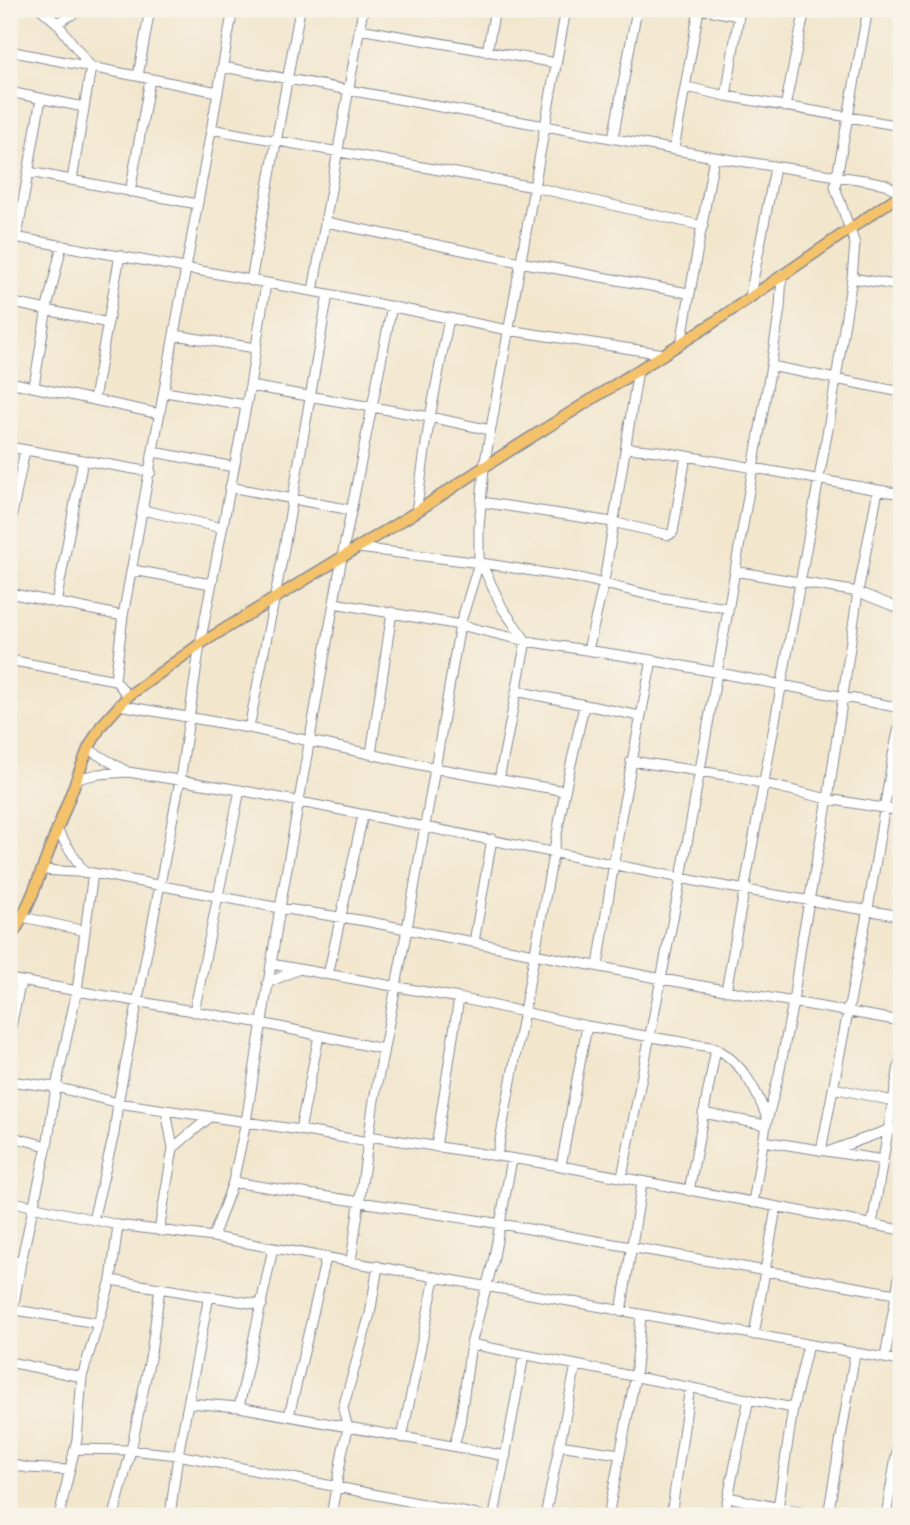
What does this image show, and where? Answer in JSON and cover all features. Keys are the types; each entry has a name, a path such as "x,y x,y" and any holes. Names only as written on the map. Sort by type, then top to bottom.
{"main road":[{"path":"9,940 23,917 88,749 101,726 128,696 200,644 416,512 681,344 901,194"}],"street":[{"path":"41,9 57,23 91,67 72,180"},
{"path":"57,23 82,9"},
{"path":"138,76 150,9"},
{"path":"115,680 123,616 233,9"},
{"path":"251,281 300,9"},
{"path":"313,291 363,9"},
{"path":"487,52 495,9"},
{"path":"351,1261 383,1049 407,929 460,625 480,563 484,467 566,9"},
{"path":"613,138 637,9"},
{"path":"674,149 700,9 740,12 726,96"},
{"path":"786,107 805,9"},
{"path":"726,990 852,278 855,253 851,228 839,201 836,177 867,9"},
{"path":"359,29 556,63"},
{"path":"9,51 218,92"},
{"path":"223,67 714,158 885,184 901,194"},
{"path":"130,191 150,79"},
{"path":"687,87 901,126"},
{"path":"9,92 84,107"},
{"path":"41,98 29,172 13,237 313,291 508,330 664,354"},
{"path":"211,130 534,187 703,226"},
{"path":"681,344 714,158"},
{"path":"750,296 775,168"},
{"path":"29,172 197,204"},
{"path":"326,222 688,293"},
{"path":"34,386 47,308 62,245"},
{"path":"94,399 120,255"},
{"path":"622,1177 681,878 771,366 782,274"},
{"path":"852,278 901,286"},
{"path":"93,1220 114,1134 158,885 180,780 200,644 250,386 266,283"},
{"path":"249,728 328,294"},
{"path":"9,302 108,323"},
{"path":"213,1237 233,1182 246,1122 309,741 392,306"},
{"path":"416,512 430,416 449,318"},
{"path":"175,335 255,348"},
{"path":"771,366 901,388"},
{"path":"588,650 604,582 638,370"},
{"path":"9,382 160,414"},
{"path":"250,386 430,416 490,430"},
{"path":"165,392 246,405"},
{"path":"9,447 151,472"},
{"path":"627,448 901,494"},
{"path":"9,530 25,450"},
{"path":"154,452 234,467"},
{"path":"481,502 612,522 669,535 673,532 685,456"},
{"path":"56,603 83,460"},
{"path":"230,487 351,510"},
{"path":"753,1203 766,1121 779,1074 793,1002 828,799 858,592 878,490"},
{"path":"143,510 222,528"},
{"path":"358,548 604,582 661,598 727,608"},
{"path":"480,563 503,609 526,641 499,780"},
{"path":"133,570 211,584"},
{"path":"734,572 858,592 901,609"},
{"path":"9,593 123,616"},
{"path":"334,603 460,625 526,641 652,660 901,708"},
{"path":"371,754 392,612"},
{"path":"9,660 115,680 128,696"},
{"path":"598,966 631,761 652,660"},
{"path":"516,691 639,716"},
{"path":"118,705 249,728 435,768 565,791"},
{"path":"497,1156 565,791 584,706"},
{"path":"825,1151 901,718"},
{"path":"88,749 128,772"},
{"path":"631,761 764,783 828,799 901,811"},
{"path":"76,779 128,772 180,780 299,800 744,890 901,916"},
{"path":"194,1012 240,790"},
{"path":"328,975 363,815"},
{"path":"57,830 89,873 85,931 77,990 56,1087 47,1146 11,1309 97,1323"},
{"path":"474,942 492,839"},
{"path":"42,870 89,873 280,908 341,916 662,979 901,1021"},
{"path":"23,917 85,931"},
{"path":"271,964 459,998 587,1026 716,1048 732,1058 747,1075 766,1121"},
{"path":"267,983 298,969"},
{"path":"9,979 261,1023 383,1049"},
{"path":"9,1035 21,981"},
{"path":"436,1147 459,998"},
{"path":"561,1166 587,1026"},
{"path":"300,1130 319,1036"},
{"path":"689,1191 716,1048"},
{"path":"872,1225 901,1054"},
{"path":"9,1081 56,1087 118,1103 166,1111 561,1166 901,1230"},
{"path":"834,1088 893,1101"},
{"path":"159,1231 173,1148 166,1111"},
{"path":"703,1113 766,1121"},
{"path":"173,1148 210,1117"},
{"path":"825,1151 888,1130 901,1129"},
{"path":"9,1136 47,1146"},
{"path":"763,1141 883,1160"},
{"path":"454,1446 471,1344 501,1224 512,1159"},
{"path":"233,1182 501,1224 899,1294"},
{"path":"621,1312 642,1182"},
{"path":"9,1201 118,1226 213,1237 901,1361"},
{"path":"754,1335 776,1208"},
{"path":"59,1516 75,1449 82,1377 111,1280 118,1226"},
{"path":"239,1407 273,1248"},
{"path":"289,1416 326,1258"},
{"path":"9,1260 21,1262"},
{"path":"331,1516 348,1429 343,1409 370,1314 378,1266"},
{"path":"885,1358 899,1294 901,1266"},
{"path":"402,1438 435,1278"},
{"path":"111,1280 261,1305"},
{"path":"114,1516 151,1353 160,1289"},
{"path":"172,1516 178,1455 209,1296"},
{"path":"608,1516 635,1378 641,1316"},
{"path":"471,1344 793,1408"},
{"path":"778,1508 793,1408 808,1345"},
{"path":"828,1516 855,1353"},
{"path":"494,1516 524,1355"},
{"path":"9,1362 82,1377"},
{"path":"545,1516 576,1365"},
{"path":"671,1516 690,1387"},
{"path":"724,1516 749,1399"},
{"path":"188,1403 239,1407 506,1456"},
{"path":"886,1516 901,1426"},
{"path":"559,1445 620,1454"},
{"path":"75,1449 131,1450 178,1455 482,1516"},
{"path":"9,1480 10,1465 69,1471"},
{"path":"728,1497 818,1516"}]}
